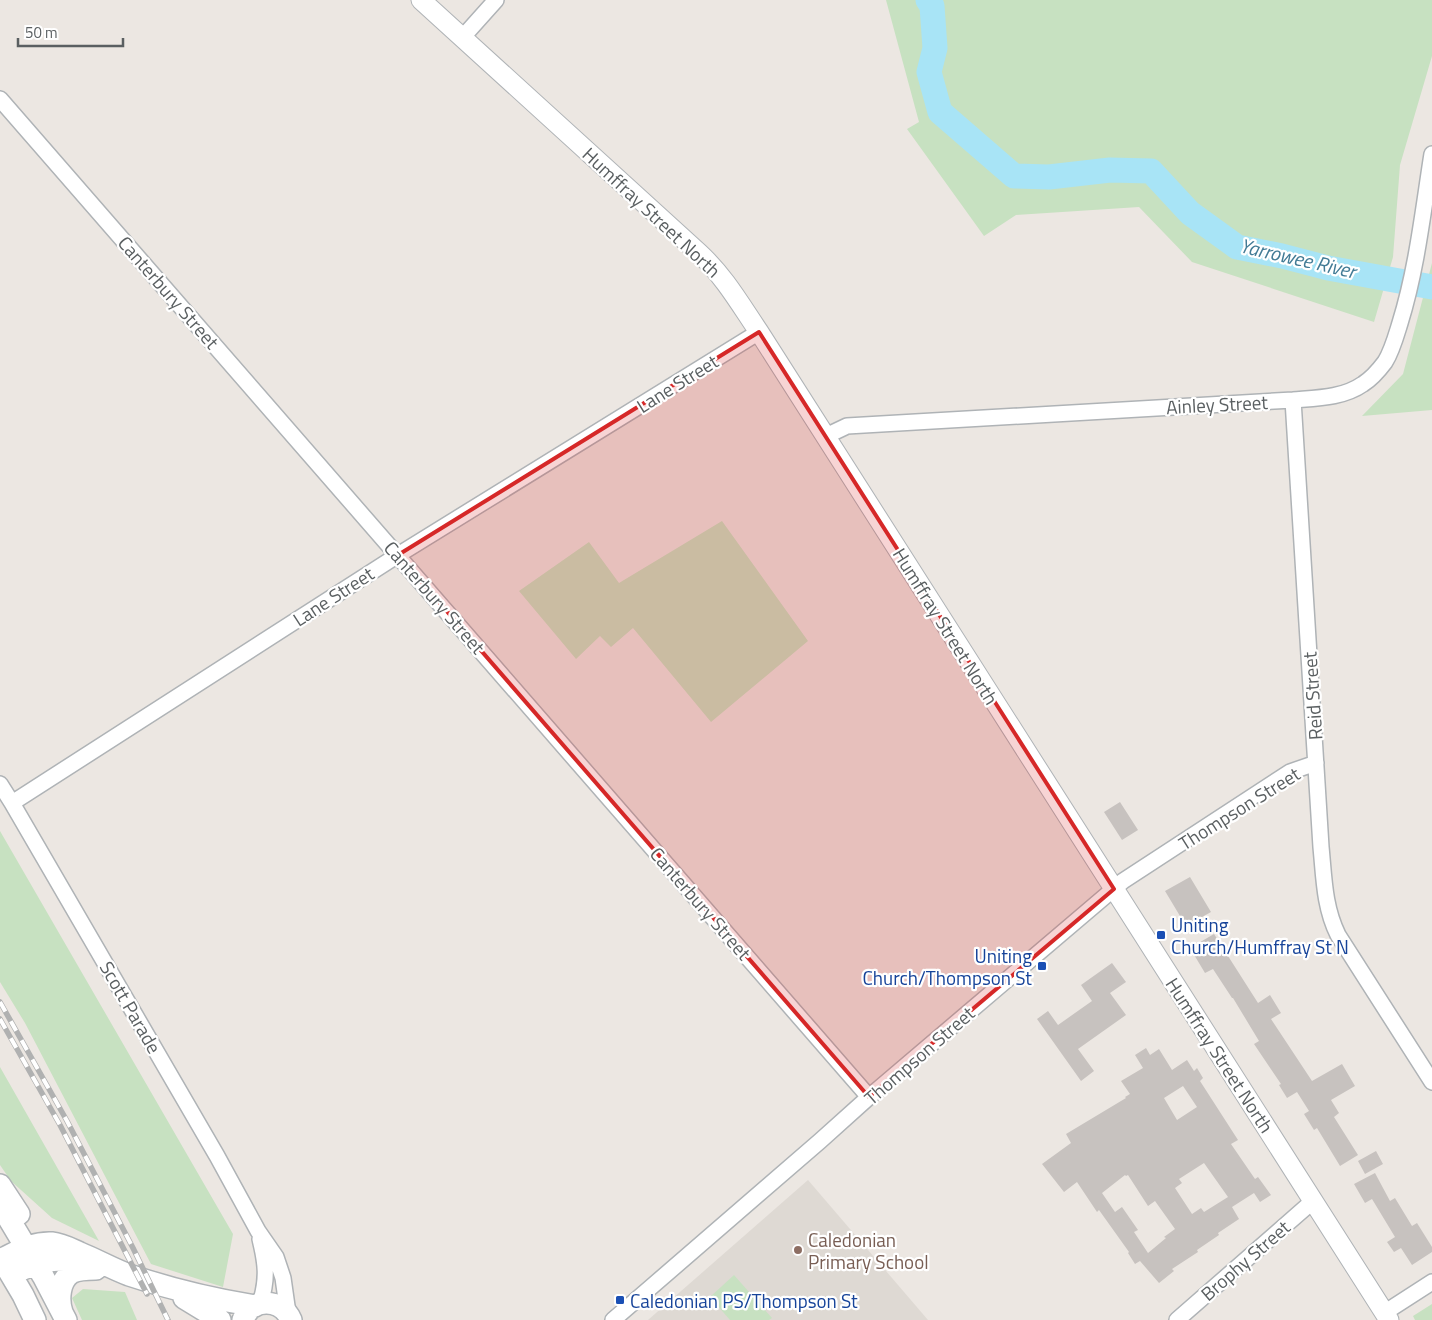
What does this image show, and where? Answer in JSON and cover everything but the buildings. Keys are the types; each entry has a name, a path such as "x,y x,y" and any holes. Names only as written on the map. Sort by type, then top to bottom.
{"main road":[{"path":"0,1185 23,1222 32,1232 40,1236 127,1274 160,1285 253,1310 272,1303 278,1305 290,1318"},
{"path":"0,1204 65,1317"},
{"path":"35,1320 23,1295 3,1266 30,1255 36,1244 50,1243 72,1249"},
{"path":"30,1255 48,1261 63,1260 127,1274"},
{"path":"65,1317 60,1296 67,1277 78,1270 98,1269"},
{"path":"160,1285 220,1320"}],"street":[{"name":"Humffray Street North","path":"421,0 712,264 725,280 1386,1316"},
{"path":"462,38 496,0"},
{"name":"Canterbury Street","path":"0,99 869,1097"},
{"name":"Ainley Street","path":"826,436 847,426 1293,400 1329,397 1350,391 1368,380 1385,362 1393,345 1413,274 1432,154"},
{"name":"Lane Street","path":"12,802 398,554 759,332"},
{"name":"Reid Street","path":"1293,400 1316,763 1328,908 1333,925 1432,1082"},
{"name":"Thompson Street","path":"613,1320 820,1142 869,1097 1129,877 1290,772 1316,763"},
{"name":"Scott Parade","path":"0,784 280,1266 285,1284 290,1318"},
{"name":"Brophy Street","path":"1177,1320 1313,1201"},
{"name":"Scott Parade","path":"253,1310 266,1274 258,1231"},
{"path":"1386,1316 1432,1282"}],"highlighted area":[{"path":"759,332 1114,889 869,1097 398,555"}],"shaded area":[{"name":"Caledonian Primary School","path":"808,1180 928,1320 648,1320"}],"green space":[{"path":"886,0 1432,0 1432,56 1400,165 1393,257 1374,322 1192,262 1139,207 1016,215 984,236 907,129 919,122"},
{"path":"1432,263 1432,410 1362,416 1403,374"},
{"path":"722,521 808,641 711,722 633,628 611,647 600,636 576,659 519,591 589,542 619,583"},
{"path":"0,831 233,1234 223,1287 151,1264 25,1023 0,982"},
{"path":"0,1067 99,1241 52,1218 11,1181 0,1165"},
{"path":"734,1275 772,1318 769,1320 730,1320 710,1297"},
{"path":"83,1289 125,1292 137,1320 82,1320 72,1298"},
{"path":"1432,1304 1432,1320 1415,1320 1413,1316"}],"waterway":[{"name":"Yarrowee River","path":"928,0 932,6 935,48 929,72 940,112 1014,176 1049,177 1110,170 1151,171 1190,213 1237,247 1328,268 1432,287"}],"railway":[{"path":"0,1002 67,1121 168,1320"},
{"path":"0,1019 60,1125 147,1294"}],"place":[{"name":"Uniting Church/Humffray St N","path":"1161,935"},
{"name":"Uniting Church/Thompson St","path":"1042,966"},
{"name":"Caledonian Primary School","path":"798,1250"},
{"name":"Caledonian PS/Thompson St","path":"620,1300"}]}
